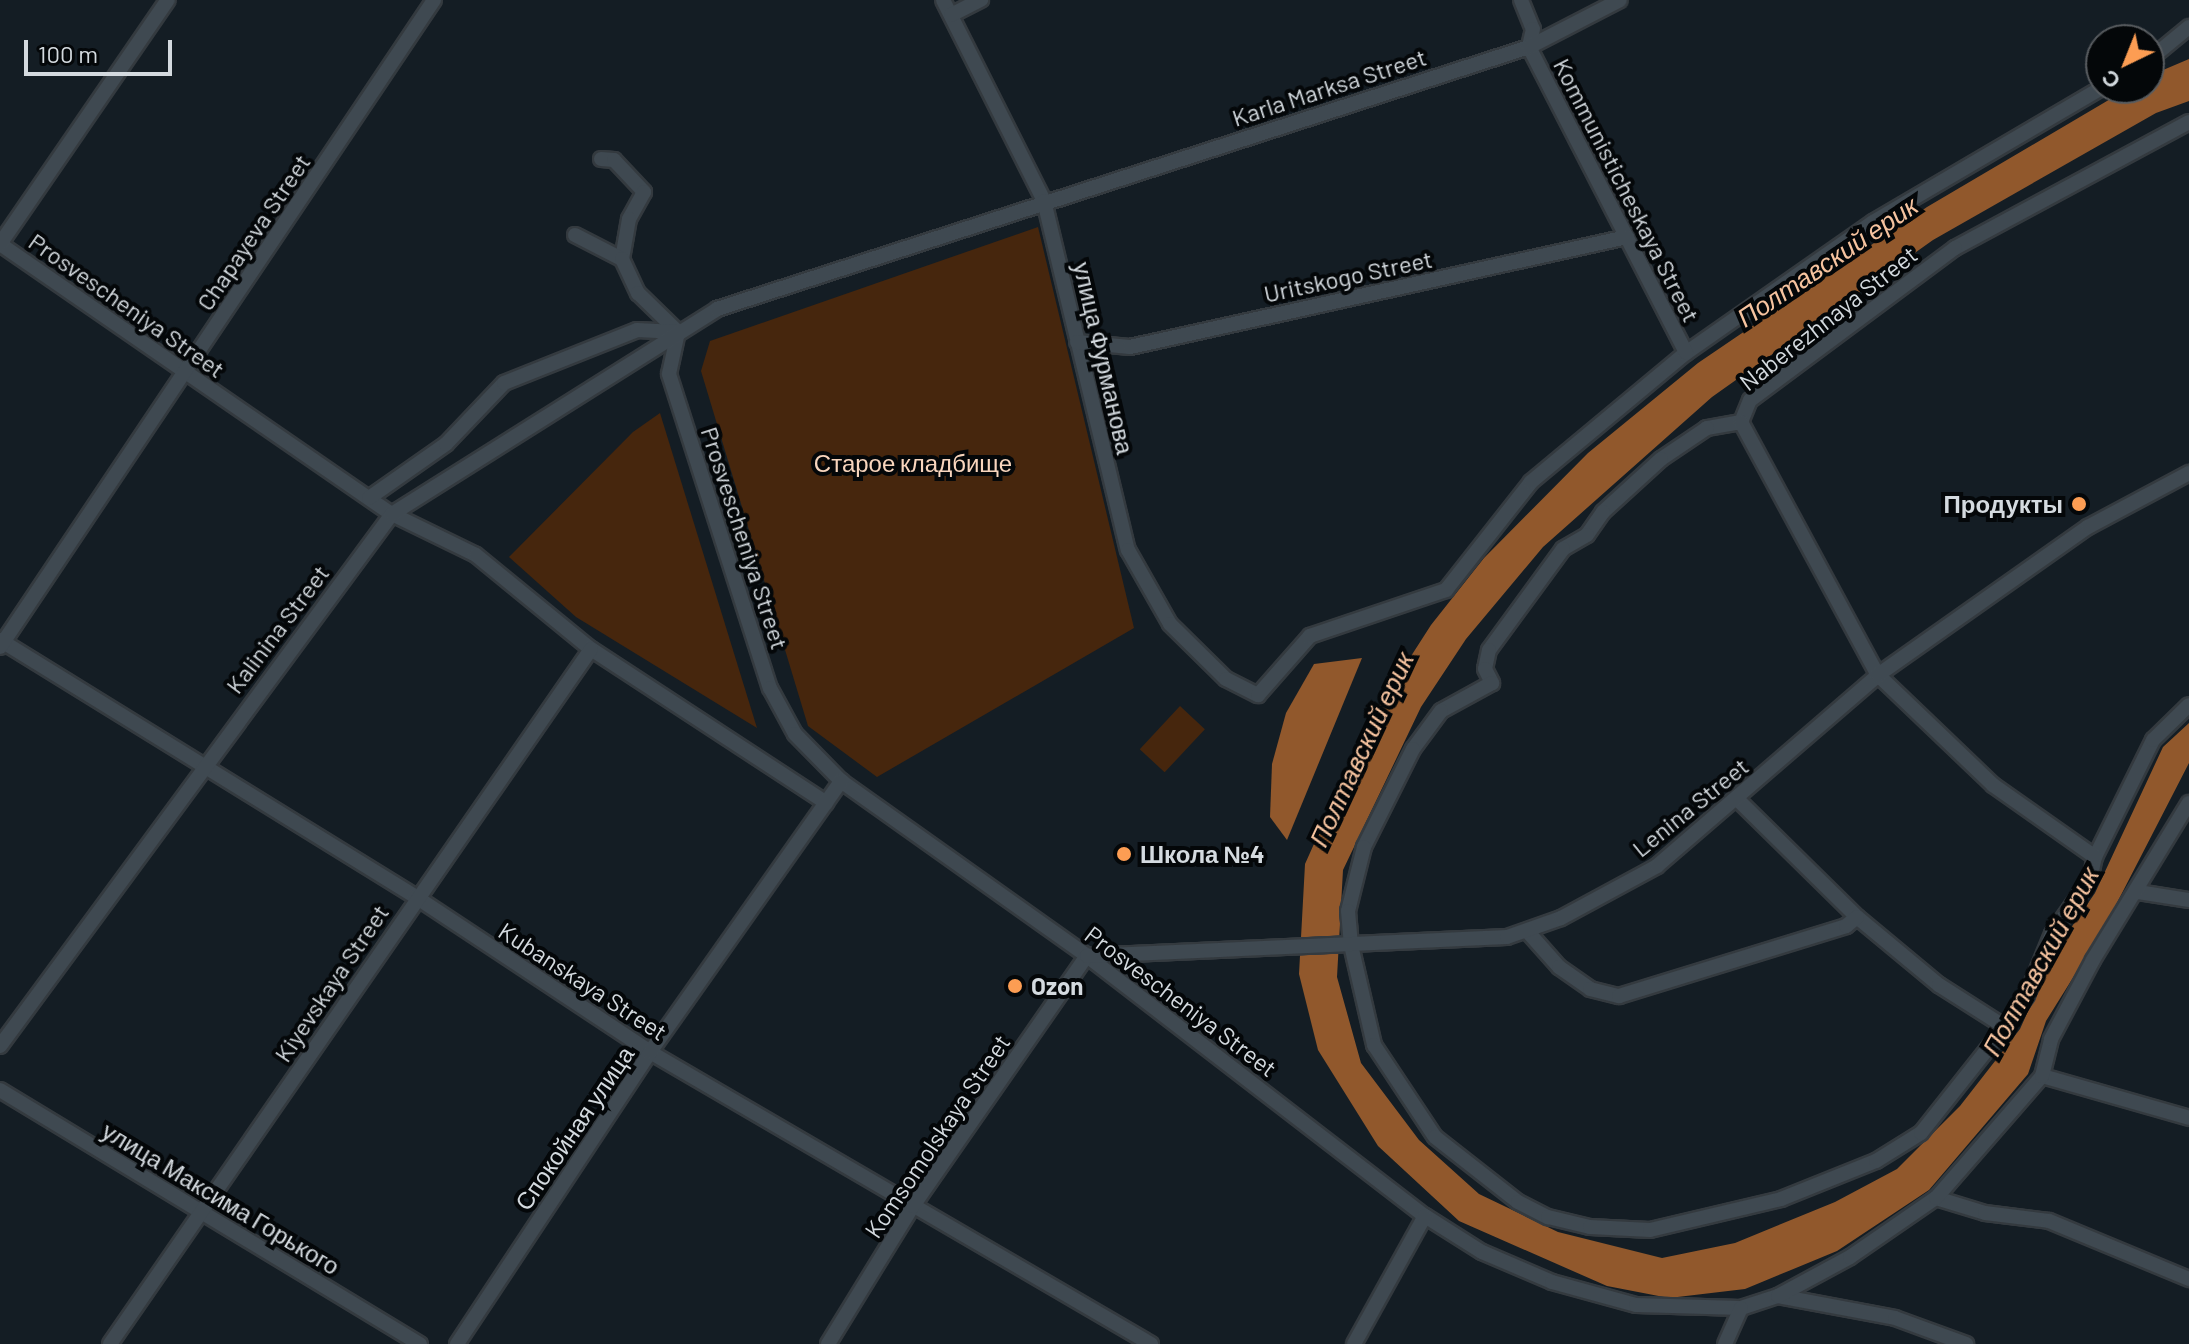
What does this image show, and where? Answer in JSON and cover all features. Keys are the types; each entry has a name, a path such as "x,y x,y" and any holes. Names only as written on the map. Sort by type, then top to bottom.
{"street":[{"path":"0,244 168,0"},
{"name":"Chapayeva Street","path":"1,643 434,0"},
{"name":"улица Фурманова","path":"943,0 1044,201 1128,550 1170,624 1226,679 1258,695 1310,636 1446,590"},
{"path":"951,15 981,0"},
{"path":"1521,0 1533,29 1529,47"},
{"name":"Karla Marksa Street","path":"678,332 717,309 1529,47 1620,0"},
{"path":"2165,47 2189,27"},
{"name":"Kommunisticheskaya Street","path":"1529,47 1686,353"},
{"name":"Naberezhnaya Street","path":"1446,590 1531,482 1686,353 1873,222 2085,97"},
{"name":"Naberezhnaya Street","path":"2189,122 1955,248 1750,400 1741,422 1707,428 1661,459 1603,512 1587,535 1563,549 1489,650 1485,669 1492,683 1441,711 1413,749 1364,847 1348,911 1351,945 1374,1045 1435,1137 1518,1202 1548,1217 1590,1227 1650,1230 1781,1199 1876,1161 1921,1133 2027,995 2052,934 2090,880 2095,857 2153,740 2189,705"},
{"path":"601,159 614,160 644,192 629,219 622,259 638,293 678,332"},
{"path":"575,235 622,259"},
{"name":"Uritskogo Street","path":"1077,342 1130,347 1627,237"},
{"name":"Prosvescheniya Street","path":"0,244 392,514 476,555 591,649 826,803"},
{"path":"369,498 446,444 504,383 637,330 678,332"},
{"name":"Prosvescheniya Street","path":"678,332 669,374 770,688 795,734 841,781 1087,956 1425,1216 1482,1252 1552,1282 1636,1305 1741,1308 1778,1296 1895,1318 1966,1344"},
{"name":"Kalinina Street","path":"0,1046 202,767 392,514 678,332"},
{"path":"1741,422 1878,675 1993,785 2095,857"},
{"name":"Lenina Street","path":"1087,956 1298,948 1528,932 1657,866 1878,675 2088,527 2189,473"},
{"name":"Kubanskaya Street","path":"1,643 416,897 650,1052 1151,1344"},
{"name":"Kiyevskaya Street","path":"110,1344 416,897 591,649"},
{"name":"Спокойная улица","path":"457,1344 650,1052 841,781"},
{"path":"1737,799 1857,917 1939,985 2005,1027"},
{"path":"1778,1296 1850,1257 1936,1198 2042,1076 2051,1039 2189,803"},
{"path":"2138,892 2189,900"},
{"path":"1528,932 1559,967 1590,989 1619,996 1846,926 1857,917"},
{"name":"Komsomolskaya Street","path":"828,1344 913,1206 1087,956"},
{"path":"2042,1076 2189,1118"},
{"name":"улица Максима Горького","path":"0,1090 420,1344"},
{"path":"1936,1198 1985,1213 2049,1221 2189,1279"},
{"path":"1354,1344 1425,1216"},
{"path":"1725,1344 1741,1308"}],"green space":[{"name":"Старое кладбище","path":"1038,227 1134,628 877,777 808,726 701,371 710,341"},
{"path":"660,413 757,728 576,617 509,557 633,432"},
{"path":"1180,706 1205,729 1165,772 1140,749"}],"water":[{"name":"Полтавский ерик","path":"2189,59 2189,101 2156,113 1933,240 1712,397 1543,547 1466,639 1421,707 1343,870 1337,977 1361,1063 1419,1140 1479,1194 1558,1232 1662,1258 1735,1243 1835,1202 1897,1169 1960,1106 2020,1029 2055,951 2095,893 2163,747 2189,723 2189,763 2104,928 2046,1021 2028,1074 1929,1190 1837,1251 1745,1289 1669,1298 1607,1286 1459,1221 1378,1146 1318,1050 1299,974 1305,864 1368,723 1431,625 1484,558 1588,453 1698,363 1927,207 2102,104 2165,104 2165,69"},
{"path":"1362,658 1287,840 1270,817 1272,764 1286,713 1314,664"}],"place":[{"name":"Продукты","path":"2079,504"},
{"name":"Школа №4","path":"1124,854"},
{"name":"Ozon","path":"1015,986"}]}
